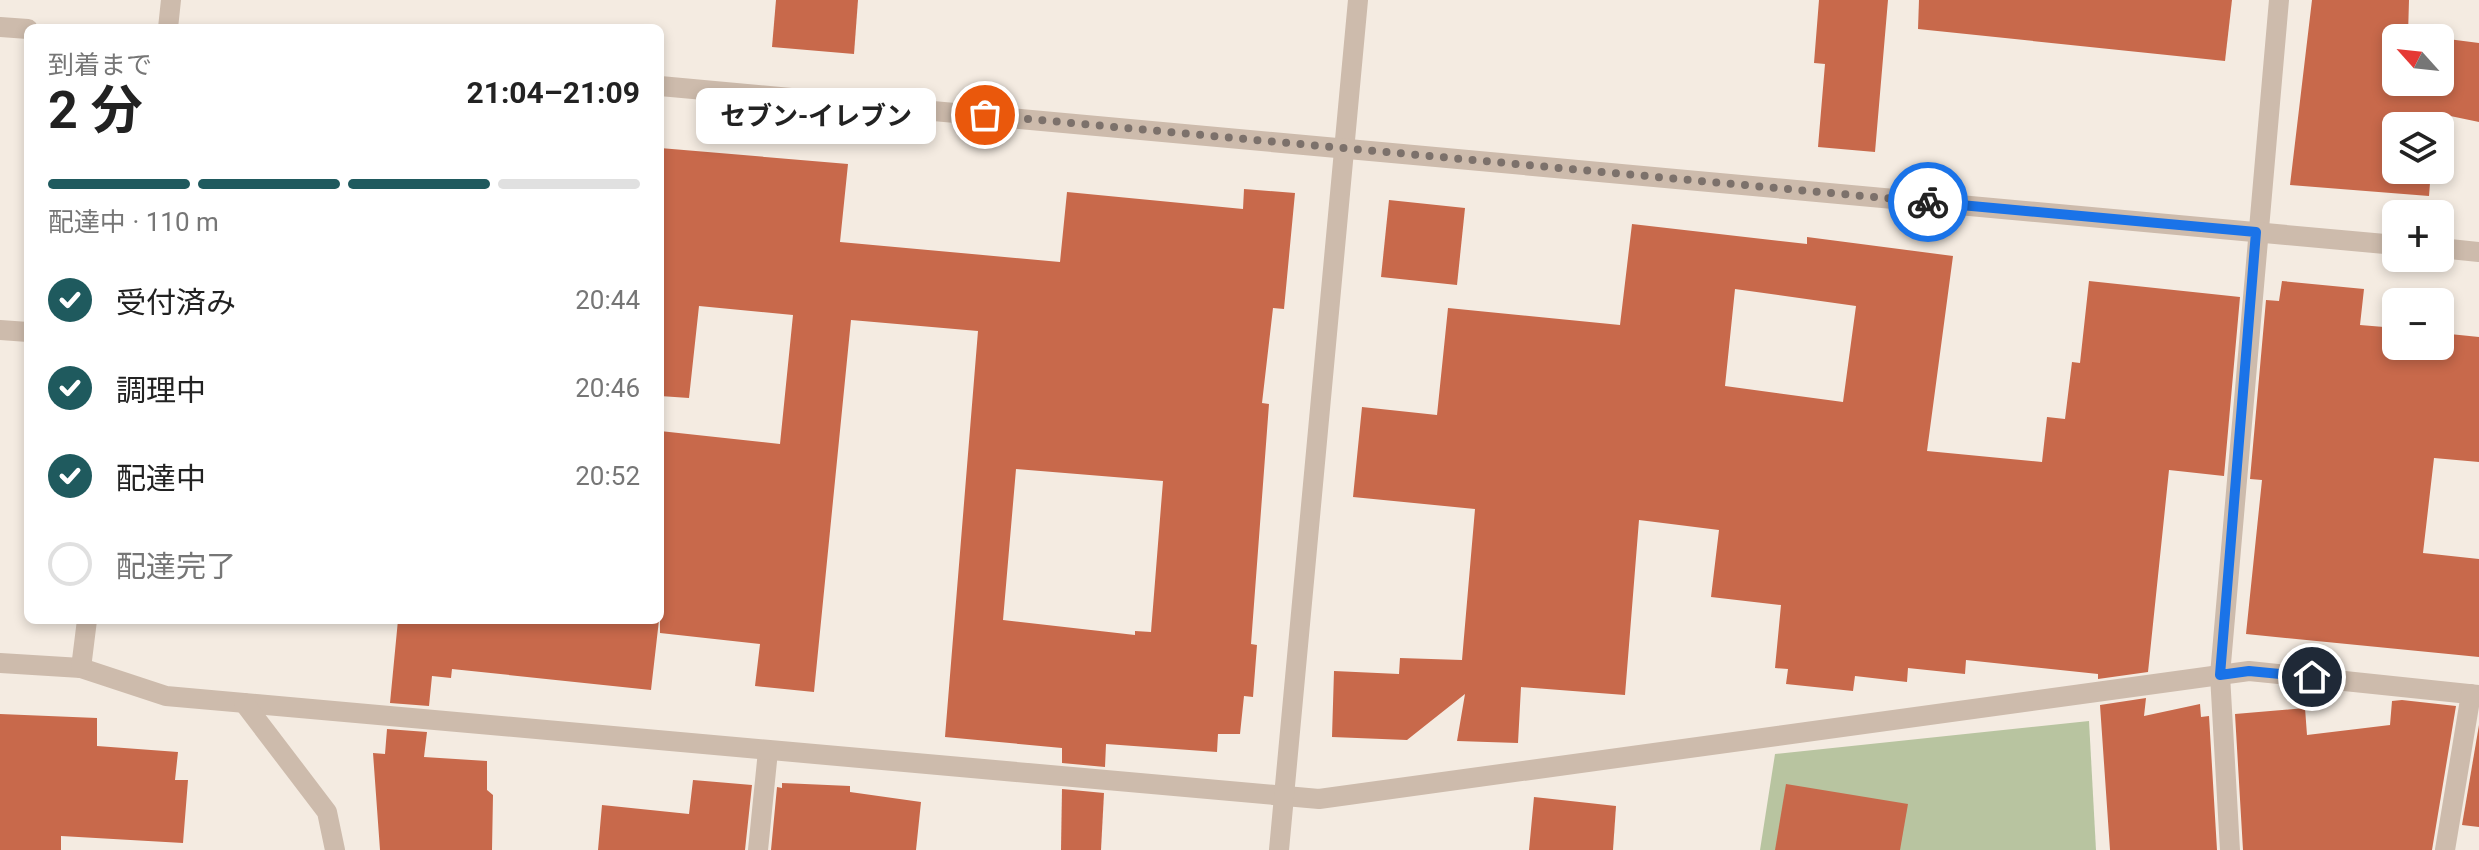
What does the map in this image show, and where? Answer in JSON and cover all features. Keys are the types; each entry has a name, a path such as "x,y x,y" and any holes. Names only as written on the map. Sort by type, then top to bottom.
{"street":[{"path":"168,24 171,0"},
{"path":"1279,850 1358,0"},
{"path":"2230,850 2220,675 2256,232 2279,0"},
{"path":"0,27 24,29"},
{"path":"664,86 2382,244"},
{"path":"2454,249 2479,252"},
{"path":"0,330 24,332"},
{"path":"81,668 86,624"},
{"path":"0,663 81,668 166,696 1319,799 2249,671 2475,694 2445,850"},
{"path":"244,703 327,812 335,850"},
{"path":"758,850 768,751"}],"green space":[{"path":"2089,721 2096,850 1760,850 1775,754"}],"building":[{"path":"776,0 858,0 854,54 772,47"},
{"path":"1819,0 1888,0 1875,152 1818,147 1825,64 1814,63"},
{"path":"1919,0 2232,0 2225,61 1918,29"},
{"path":"2312,0 2409,0 2408,24 2382,24 2382,96 2454,96 2454,40 2479,43 2479,122 2454,117 2454,112 2382,112 2382,184 2430,184 2429,196 2290,185"},
{"path":"664,148 848,164 840,242 1060,262 1067,192 1243,209 1244,189 1295,193 1284,309 1273,308 1262,403 1269,404 1251,644 1257,645 1253,697 1244,696 1240,734 1218,734 1217,752 1106,744 1105,767 1062,763 1062,748 945,737 978,331 851,320 814,692 755,686 760,644 660,633 660,624 664,624 664,431 780,444 793,315 699,306 689,398 664,396","holes":["1016,469 1163,481 1151,632 1135,631 1135,635 1003,620"]},
{"path":"1389,200 1465,208 1457,285 1381,277"},
{"path":"1632,224 1807,244 1807,237 1953,256 1927,451 2042,462 2047,417 2065,419 2072,362 2080,363 2089,281 2240,297 2224,476 2169,470 2148,672 2098,679 2098,674 1966,660 1965,674 1908,668 1907,682 1855,676 1853,691 1786,684 1788,669 1775,668 1781,605 1711,597 1719,530 1639,520 1625,695 1521,687 1518,743 1457,741 1465,694 1407,740 1332,737 1334,671 1399,674 1400,658 1462,660 1475,509 1353,497 1362,407 1437,415 1448,308 1620,325","holes":["1735,289 1856,306 1843,402 1725,386"]},
{"path":"2282,281 2364,289 2360,325 2382,327 2382,360 2454,360 2454,334 2479,337 2479,462 2434,458 2423,553 2479,559 2479,657 2246,634 2262,480 2250,479 2266,300 2279,301"},
{"path":"398,624 659,624 651,690 452,669 451,678 432,676 429,706 390,703"},
{"path":"2146,698 2144,716 2200,704 2201,717 2209,716 2217,850 2110,850 2100,705"},
{"path":"2392,701 2456,706 2432,850 2243,850 2235,714 2305,708 2307,735 2390,725"},
{"path":"0,714 97,718 97,746 178,752 175,780 188,780 183,843 61,836 61,850 0,850"},
{"path":"2479,725 2479,827 2462,825"},
{"path":"387,729 427,732 424,757 487,761 487,790 493,795 492,850 380,850 373,753 385,754"},
{"path":"693,780 752,785 745,850 598,850 602,805 689,814"},
{"path":"782,783 850,786 850,792 921,802 916,850 771,850 777,787 782,788"},
{"path":"1786,784 1908,804 1900,850 1775,850"},
{"path":"1062,789 1104,793 1101,850 1061,850"},
{"path":"1534,797 1616,806 1613,850 1529,850"}],"way so far":[{"path":"985,115 1928,202"}],"place":[{"name":"セブン-イレブン","path":"985,115"}],"route":[{"path":"1928,202 2256,232 2220,675 2249,671 2312,677"}]}
